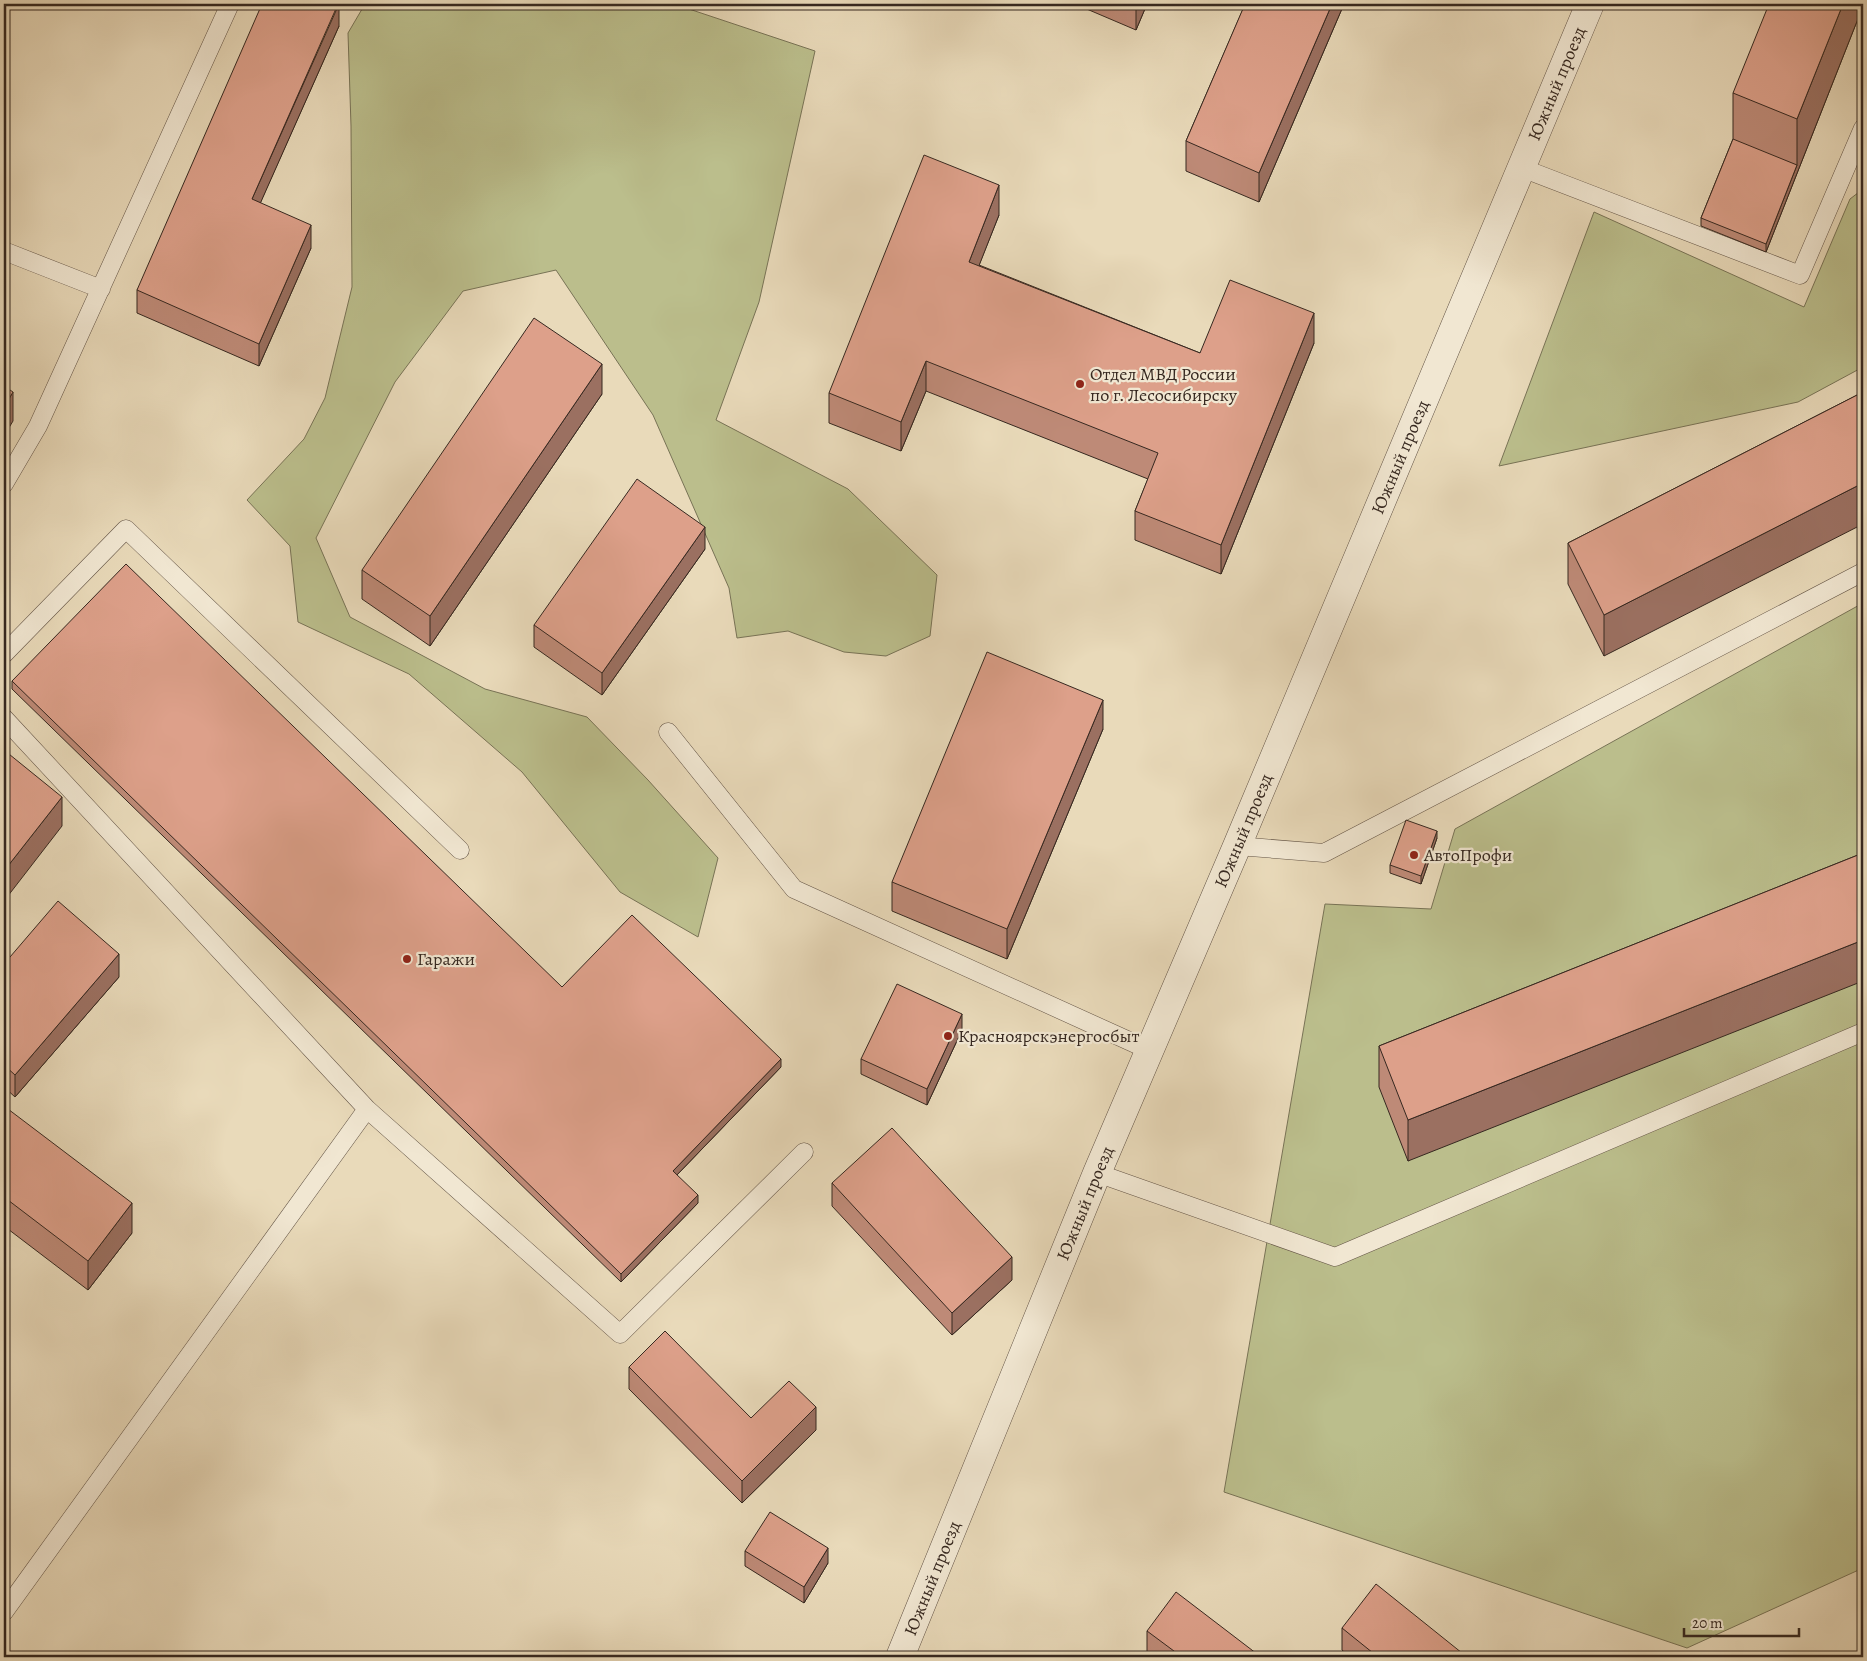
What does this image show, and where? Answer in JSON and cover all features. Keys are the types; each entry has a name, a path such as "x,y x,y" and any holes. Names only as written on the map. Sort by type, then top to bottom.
{"street":[{"name":"Южный проезд","path":"900,1657 1097,1173 1237,846 1590,4"}],"lane":[{"path":"4,484 38,426 230,4"},
{"path":"1522,168 1800,275 1863,128"},
{"path":"4,251 101,289"},
{"path":"4,654 126,530 460,850"},
{"path":"1237,846 1324,853 1863,572"},
{"path":"4,718 367,1108 620,1334 804,1152"},
{"path":"668,732 794,889 1149,1050"},
{"path":"1097,1173 1335,1257 1863,1032"},
{"path":"4,1612 367,1108"}],"green space":[{"path":"365,4 674,4 815,51 759,302 716,420 848,489 937,575 930,636 886,656 844,652 788,631 737,638 729,588 653,415 556,270 463,291 395,382 316,538 350,617 485,689 587,717 648,780 718,858 698,937 620,892 522,772 409,674 298,622 290,546 247,500 304,439 325,398 352,287 351,126 348,33"},
{"path":"1863,189 1863,367 1798,402 1499,466 1594,212 1804,307 1850,199"},
{"path":"1863,603 1863,1568 1687,1648 1224,1492 1325,904 1431,909 1455,829"}],"building":[{"path":"262,4 338,4 252,199 311,225 259,344 137,290"},
{"path":"1245,4 1332,4 1259,173 1186,141"},
{"path":"1769,4 1843,4 1797,119 1733,93"},
{"path":"1733,139 1797,165 1766,244 1701,218"},
{"path":"924,155 999,185 969,262 1200,353 1230,280 1314,313 1221,545 1135,511 1158,453 926,361 901,422 829,393"},
{"path":"534,318 602,364 430,616 362,570"},
{"path":"4,386 13,392 4,407"},
{"path":"1863,392 1863,483 1604,615 1568,543"},
{"path":"637,479 705,527 602,673 534,625"},
{"name":"Гаражи","path":"126,564 562,987 632,915 781,1059 673,1171 698,1195 621,1274 12,681"},
{"path":"987,652 1103,700 1007,929 892,882"},
{"path":"4,750 62,797 4,871"},
{"name":"АвтоПрофи","path":"1406,820 1437,831 1421,876 1390,865"},
{"path":"1863,853 1863,940 1408,1120 1379,1046"},
{"path":"58,901 119,954 15,1075 4,1065 4,964"},
{"path":"897,984 962,1014 927,1089 861,1059"},
{"path":"4,1106 132,1203 88,1261 4,1197"},
{"path":"892,1128 1012,1257 952,1313 832,1183"},
{"path":"665,1331 751,1418 789,1381 816,1407 742,1481 629,1367"},
{"path":"770,1512 828,1548 804,1587 745,1551"},
{"path":"1376,1584 1467,1657 1378,1657 1342,1628"},
{"path":"1176,1592 1261,1657 1182,1657 1147,1631"}],"place":[{"name":"Отдел МВД России по г. Лесосибирску","path":"1080,384"},
{"name":"АвтоПрофи","path":"1414,855"},
{"name":"Гаражи","path":"407,959"},
{"name":"Красноярскэнергосбыт","path":"948,1036"}]}
